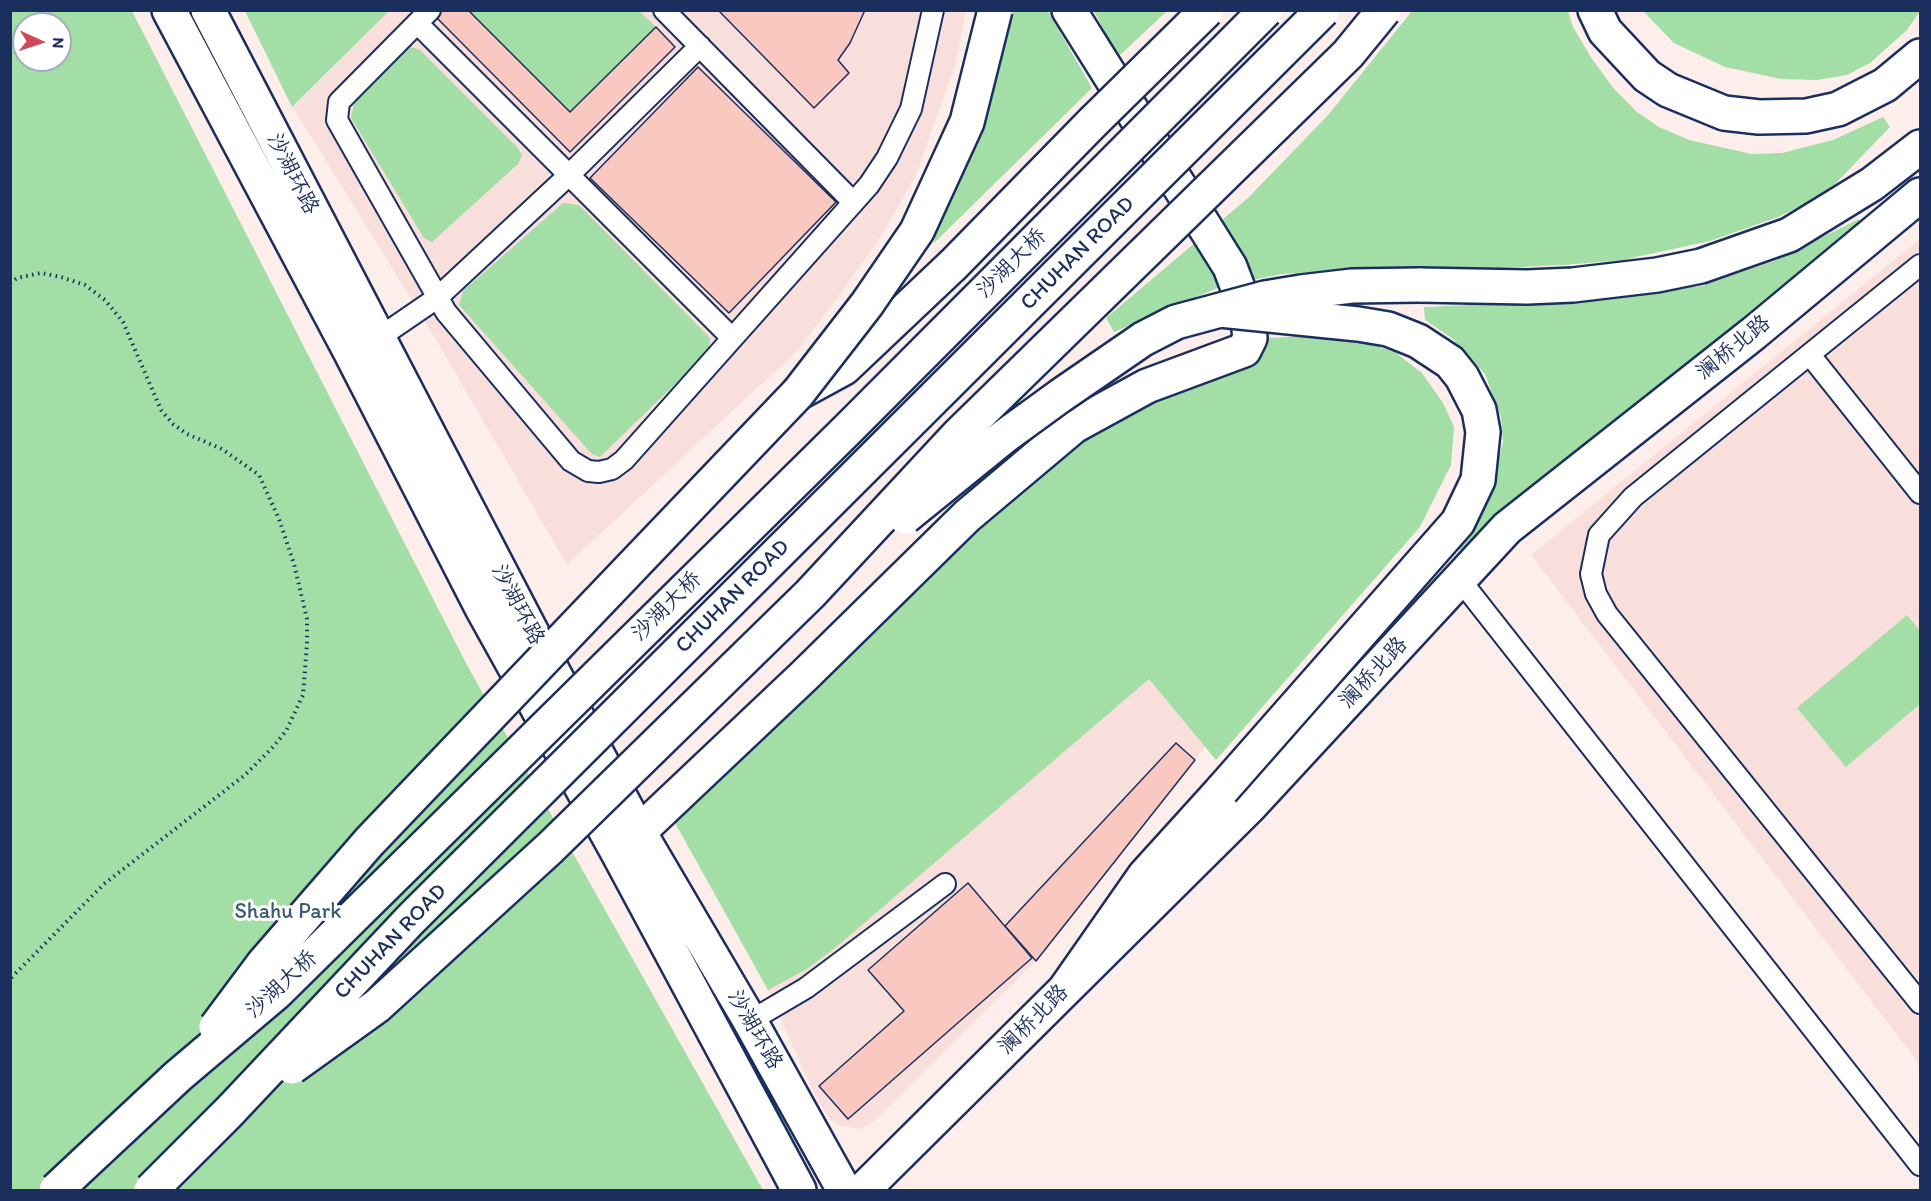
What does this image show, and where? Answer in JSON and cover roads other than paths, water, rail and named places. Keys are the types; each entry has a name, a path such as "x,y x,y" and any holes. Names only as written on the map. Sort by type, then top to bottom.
{"main road":[{"name":"沙湖环路","path":"168,10 350,351 482,608 617,851 799,1191"},
{"name":"沙湖环路","path":"208,10 377,339 639,832 750,1021 844,1191"},
{"path":"178,1076 263,964 369,842 798,393 867,304 917,231 967,122 994,10"},
{"path":"639,832 968,516 1074,426 1147,386 1244,350 1250,338 1247,312 1230,267 1069,10"},
{"path":"798,393 844,368 954,264 1207,10"},
{"name":"沙湖大桥","path":"56,1191 178,1076 276,993 857,420 1266,10"},
{"name":"CHUHAN ROAD","path":"151,1191 419,911 1323,10"},
{"path":"229,1112 376,1006 440,951 550,848 810,594 959,434 1348,54 1384,10"},
{"path":"1594,10 1605,31 1625,55 1668,90 1702,106 1747,116 1806,116 1838,109 1885,85 1920,56"},
{"path":"810,594 1005,436 1059,396 1151,335 1176,322 1301,292 1352,286 1573,285 1646,277 1701,266 1789,234 1872,184 1920,147"},
{"name":"澜桥北路","path":"863,1191 1249,807 1461,581 1507,528 1754,333 1920,195"},
{"path":"1066,988 1145,875 1458,522 1478,480 1483,432 1479,410 1462,376 1450,362 1418,341 1388,329 1220,310"}],"lane":[{"path":"664,10 853,202"},
{"path":"732,338 569,176 424,17 339,102 337,120 446,312 571,461 588,471 599,472 612,469 624,460 869,185 888,158 911,109 933,10"},
{"path":"377,339 437,298 569,176 700,46"},
{"path":"1920,265 1618,512 1599,535 1591,574 1596,594 1607,614 1920,1003"},
{"path":"1810,355 1920,493"},
{"path":"1461,581 1920,1165"},
{"path":"750,1021 815,982 945,884"}],"park label":[{"name":"Shahu Park","path":"288,912"}]}
